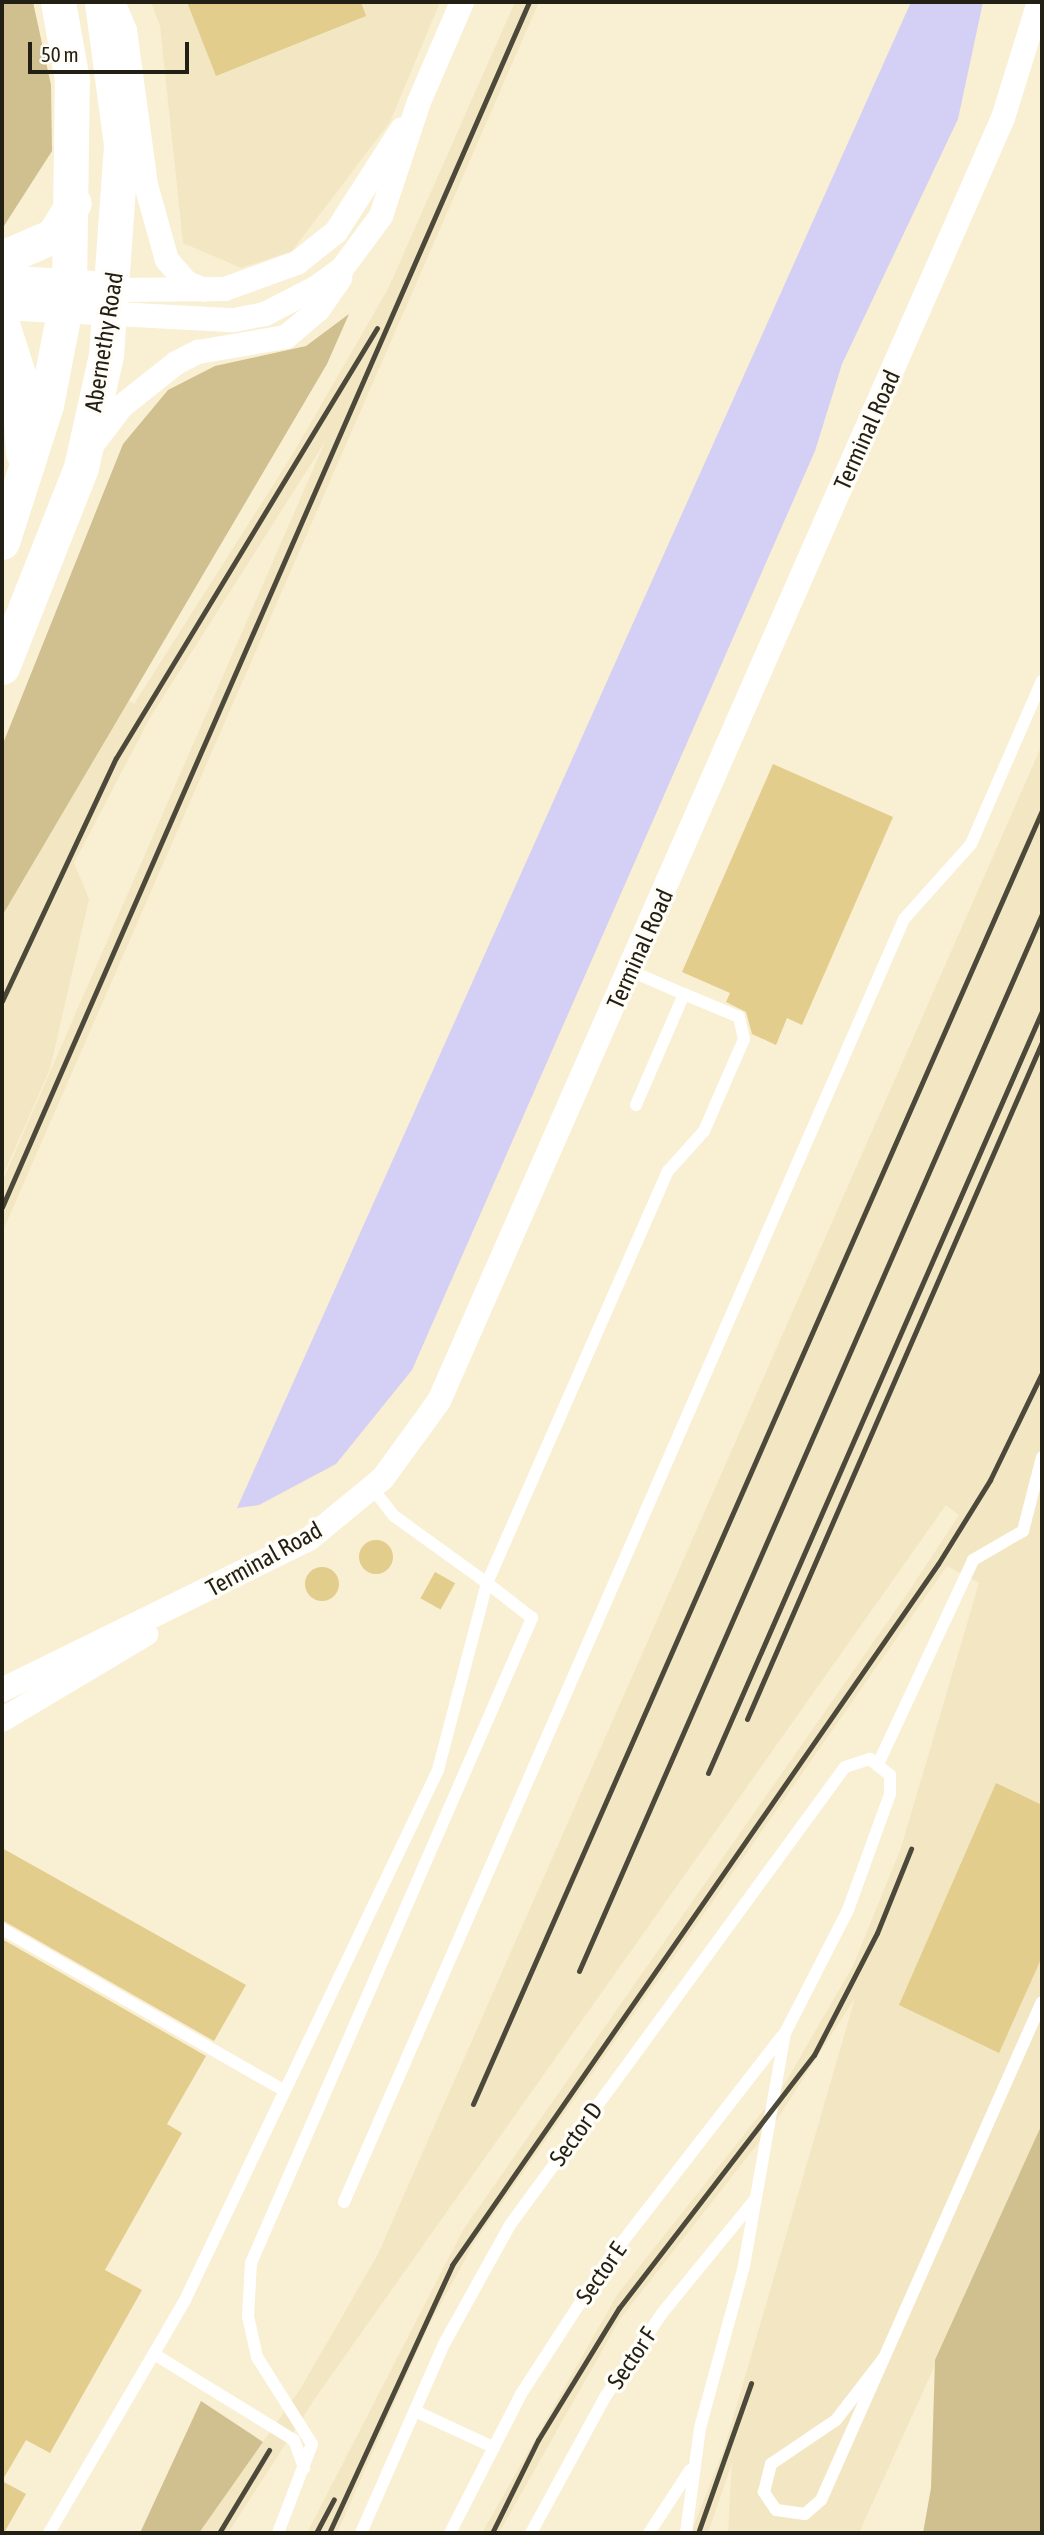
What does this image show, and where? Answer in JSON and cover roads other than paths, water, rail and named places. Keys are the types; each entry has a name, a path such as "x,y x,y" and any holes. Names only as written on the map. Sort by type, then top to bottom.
{"main road":[{"name":"Abernethy Road","path":"2,542 15,508 67,300 74,203 72,80 58,2"},
{"name":"Abernethy Road","path":"2,667 81,467 113,302 121,145 102,2"},
{"path":"2,258 53,236 74,203"},
{"path":"2,282 67,300 113,302"},
{"path":"2,324 19,386 23,472 15,508"}],"street":[{"path":"113,2 125,30 146,184 167,260 187,284 206,290"},
{"path":"81,467 122,406 176,363 214,348 270,342 299,328 369,237 394,187 419,102 462,2"},
{"name":"Terminal Road","path":"2,1690 271,1562 372,1488 439,1401 631,971 1003,118 1039,2"},
{"path":"113,302 206,290 273,275 318,248 353,209 419,102"},
{"path":"113,302 205,321 265,313 317,288 369,237"},
{"path":"2,308 67,300"},
{"path":"2,1720 271,1562"}],"lane":[{"path":"344,2202 904,919 971,844 1042,681"},
{"path":"49,2533 154,2354 438,1770 487,1583 668,1171 704,1131 744,1039 738,1017 631,971"},
{"path":"636,1105 684,994"},
{"path":"686,2533 692,2467 756,2199 785,2033 848,1910 890,1794 890,1775 879,1762 972,1560 1023,1531 1042,1457"},
{"path":"278,2533 299,2484 311,2438 257,2357 248,2316 251,2263 532,1618 394,1516 372,1488"},
{"name":"Sector D","path":"361,2533 472,2286 509,2225 845,1767 861,1759 879,1762"},
{"path":"2,1928 283,2090"},
{"path":"884,2358 836,2420 771,2464 764,2492 776,2510 805,2514 821,2500 1042,2002"},
{"name":"Sector E","path":"450,2533 493,2447 606,2263 785,2033"},
{"name":"Sector F","path":"531,2533 605,2397 663,2312 756,2199"},
{"path":"154,2354 300,2445 304,2460 299,2484"},
{"path":"415,2411 493,2447"},
{"path":"649,2533 692,2467"}],"railway":[{"path":"2,1207 529,2"},
{"path":"2,1001 116,758 377,328"},
{"path":"473,2104 1042,810"},
{"path":"579,1971 1042,914"},
{"path":"708,1773 1042,1011"},
{"path":"747,1719 1042,1042"},
{"path":"329,2533 452,2265 938,1564 990,1480 1042,1373"},
{"path":"492,2533 538,2440 619,2308 814,2055 877,1933 911,1849"},
{"path":"698,2533 751,2383"},
{"path":"219,2533 269,2450"},
{"path":"316,2533 334,2499"}]}
